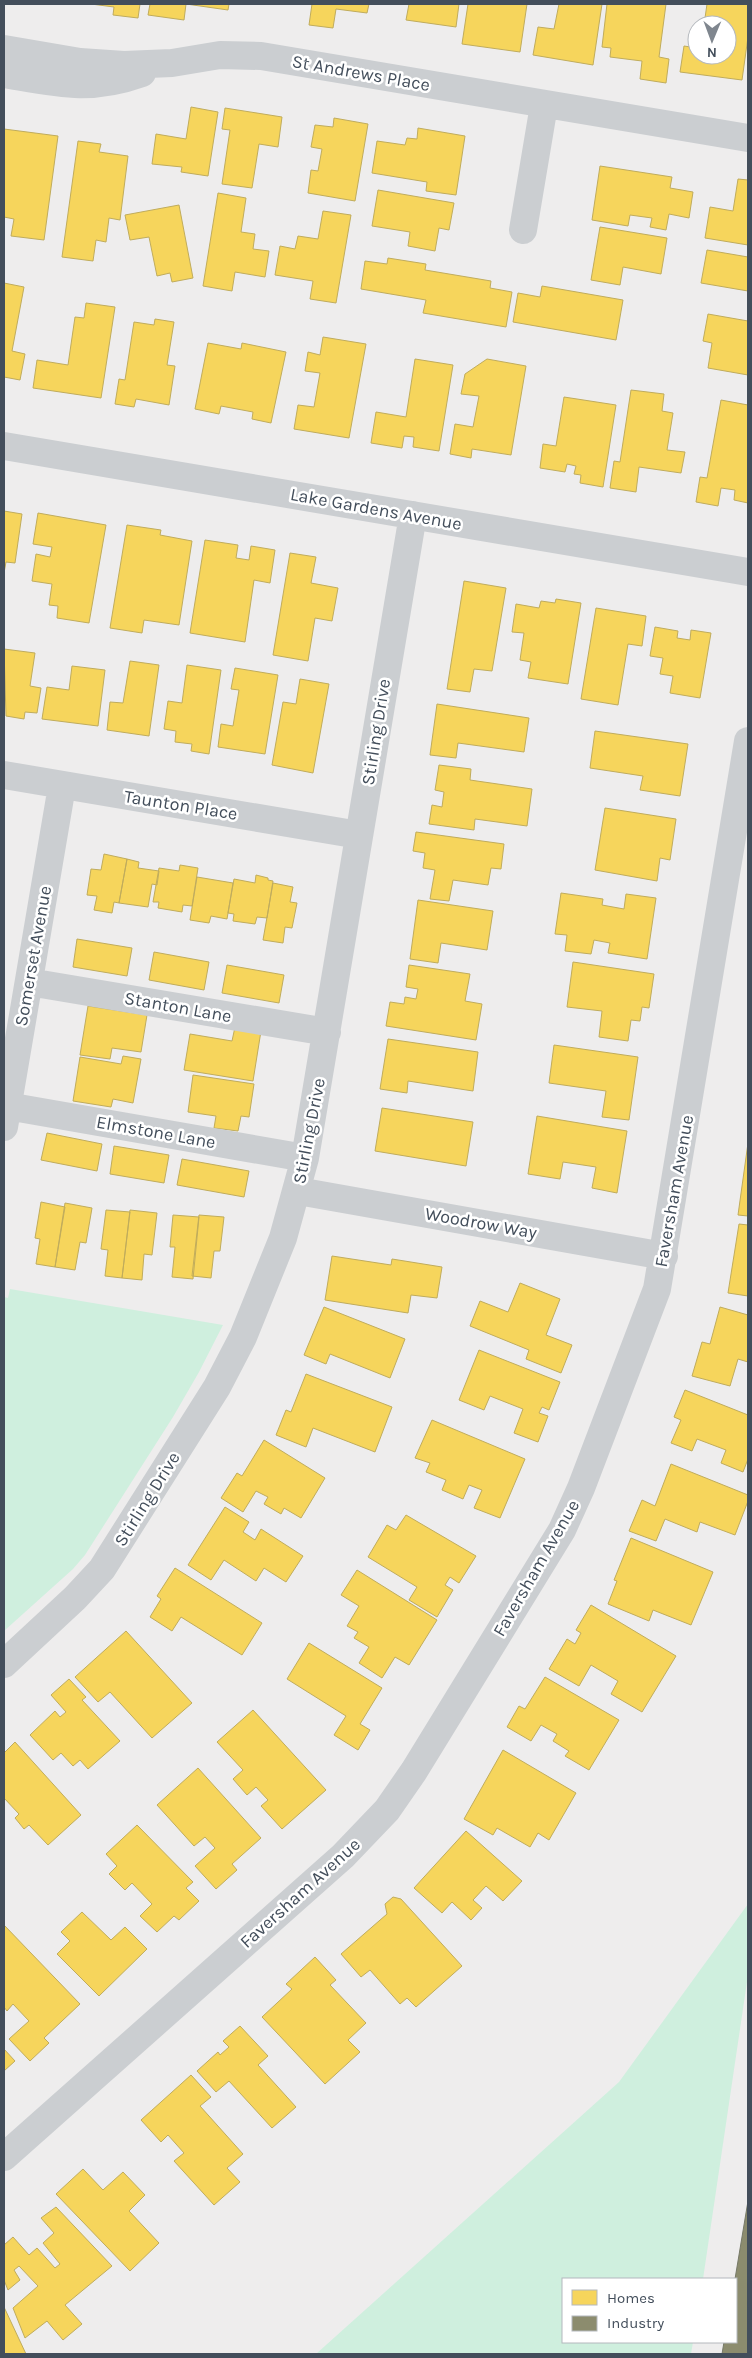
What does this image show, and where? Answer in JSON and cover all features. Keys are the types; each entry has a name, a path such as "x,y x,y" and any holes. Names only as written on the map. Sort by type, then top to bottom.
{"street":[{"name":"St Andrews Place","path":"4,49 96,64 124,65 177,62 220,54 261,56 748,138"},
{"name":"St Andrews Place","path":"4,74 72,85 96,85 124,80 177,62"},
{"path":"523,230 544,104"},
{"name":"Lake Gardens Avenue","path":"4,446 748,572"},
{"name":"Stirling Drive","path":"4,1664 75,1598 102,1569 191,1430 243,1337 283,1238 298,1191 305,1158 413,515"},
{"name":"Faversham Avenue","path":"4,2157 343,1856 372,1826 400,1791 562,1530 649,1313 664,1256 748,741"},
{"name":"Taunton Place","path":"4,775 359,835"},
{"name":"Somerset Avenue","path":"6,1116 62,786"},
{"name":"Stanton Lane","path":"29,982 327,1032"},
{"name":"Elmstone Lane","path":"6,1116 305,1158"},
{"name":"Woodrow Way","path":"298,1191 664,1256"}],"green space":[{"path":"10,1289 223,1325 173,1417 85,1555 73,1569 4,1631 4,1297 8,1298"},
{"path":"748,1904 748,1975 703,2278 562,2278 562,2343 693,2343 691,2354 316,2354 619,2082"}],"building: Homes":[{"path":"91,4 140,4 138,18 113,15 114,7"},
{"path":"150,4 186,4 184,20 148,15"},
{"path":"186,4 229,4 228,10"},
{"path":"312,4 369,4 367,13 336,9 333,28 309,25"},
{"path":"409,4 459,4 456,27 406,20"},
{"path":"468,4 527,4 520,52 462,44"},
{"path":"559,4 602,4 593,65 533,55 538,27 554,29"},
{"path":"607,4 666,4 659,57 669,59 666,83 640,79 642,61 610,57 611,48 602,47"},
{"path":"707,4 748,4 748,37 742,80 680,72 684,46 687,46 687,65 737,65 737,15 705,15"},
{"path":"191,107 218,112 208,176 181,172 182,167 152,164 156,134 186,139"},
{"path":"225,108 282,117 278,147 259,144 252,188 222,184 230,130 222,129"},
{"path":"334,118 368,124 355,201 308,193 311,170 318,171 322,149 311,147 315,125 333,127"},
{"path":"418,128 465,136 456,195 426,191 427,182 372,173 377,141 405,145 407,138 417,139"},
{"path":"4,129 58,136 44,240 11,236 14,219 4,217"},
{"path":"78,141 101,144 99,152 128,156 120,220 109,218 106,242 96,240 93,261 62,257"},
{"path":"600,166 672,177 670,188 693,192 689,218 669,214 666,230 650,227 652,218 630,215 628,226 592,220"},
{"path":"738,179 748,180 748,245 705,238 710,207 733,211"},
{"path":"378,190 454,203 449,230 439,228 435,251 408,246 410,232 372,226"},
{"path":"218,193 246,198 241,232 255,234 253,249 269,251 265,277 235,272 232,291 203,286"},
{"path":"179,205 193,278 172,282 170,273 157,276 149,237 130,240 125,215"},
{"path":"323,211 351,215 336,303 310,299 313,281 275,275 280,246 295,249 298,236 318,239"},
{"path":"600,227 667,238 661,274 623,267 620,285 591,280"},
{"path":"707,250 748,257 748,291 701,283"},
{"path":"388,258 426,264 425,270 491,281 490,288 512,292 506,327 423,313 426,300 361,289 365,261 387,264"},
{"path":"4,283 24,287 12,351 25,354 20,380 4,377"},
{"path":"542,286 623,300 616,340 513,322 518,293 540,297"},
{"path":"86,303 115,307 101,398 33,388 37,360 68,365 75,317 84,318"},
{"path":"708,314 748,321 748,375 708,368 712,343 703,341"},
{"path":"155,319 174,322 167,365 175,366 169,405 136,399 134,407 115,404 119,379 125,380 134,322 154,325"},
{"path":"323,337 366,344 349,438 294,429 298,405 314,407 320,373 305,371 308,352 320,355"},
{"path":"208,343 241,349 242,343 286,352 271,423 252,419 253,412 221,406 219,414 195,409"},
{"path":"415,359 453,365 439,451 413,447 414,437 404,436 402,448 371,443 376,412 406,417"},
{"path":"487,359 526,366 511,455 472,449 471,458 450,454 455,424 473,427 479,396 461,394 465,374"},
{"path":"631,390 664,394 662,411 673,413 667,450 685,452 681,473 639,467 636,492 610,488 614,461 620,462"},
{"path":"564,397 616,405 603,487 580,483 581,475 574,474 576,466 567,464 565,472 540,468 543,444 556,446"},
{"path":"721,400 748,405 748,503 734,500 735,490 721,488 718,506 696,502 700,477 707,478"},
{"path":"4,511 22,514 15,563 6,562 4,573"},
{"path":"38,513 106,525 89,623 57,618 58,606 49,605 52,584 32,581 36,554 50,557 52,547 33,544"},
{"path":"127,525 161,530 160,535 192,541 179,625 144,620 142,633 110,628"},
{"path":"205,540 238,545 236,558 249,560 251,546 275,550 270,583 254,580 245,642 190,633"},
{"path":"290,553 316,557 311,583 338,588 332,621 315,618 308,661 273,655"},
{"path":"464,581 506,588 492,671 474,669 470,692 447,689"},
{"path":"556,599 581,603 568,684 528,678 531,662 520,660 524,633 512,632 516,604 539,608 541,601 555,603"},
{"path":"596,608 646,616 642,646 628,644 618,705 581,699"},
{"path":"655,627 678,631 677,638 690,640 691,630 711,633 700,698 670,693 673,676 660,674 663,658 650,656"},
{"path":"4,649 35,653 30,686 41,688 37,713 25,712 24,719 6,716"},
{"path":"130,661 159,665 149,736 107,730 110,702 123,703"},
{"path":"187,665 221,670 209,754 191,751 192,744 175,742 176,731 164,729 168,701 182,703"},
{"path":"72,666 105,670 98,726 42,719 47,687 69,690"},
{"path":"235,668 278,675 265,754 218,747 221,724 233,726 239,690 231,689"},
{"path":"300,679 329,684 313,773 272,765 283,702 296,704"},
{"path":"437,704 529,718 524,752 458,743 456,758 430,755"},
{"path":"595,731 688,744 680,796 640,790 643,776 590,768"},
{"path":"439,765 471,769 470,780 532,789 527,826 475,819 474,830 429,824 432,805 442,807 444,792 435,790"},
{"path":"605,808 676,819 670,860 660,858 657,881 595,870"},
{"path":"416,832 504,844 501,869 491,868 488,885 453,880 449,901 430,899 435,870 423,868 425,853 413,851"},
{"path":"104,854 127,859 119,903 114,902 112,913 94,910 97,896 87,895 91,869 101,870"},
{"path":"127,859 139,862 138,868 159,871 157,885 152,884 148,907 119,903"},
{"path":"180,865 198,868 192,906 183,905 182,912 158,908 159,902 153,902 159,868 179,871"},
{"path":"256,875 273,881 267,918 257,917 255,924 233,921 234,914 228,913 234,879 255,883"},
{"path":"197,877 233,883 227,919 211,916 209,923 190,920"},
{"path":"273,883 293,887 290,902 297,903 292,928 285,927 283,943 263,940"},
{"path":"561,893 603,899 602,905 624,909 626,894 656,898 647,959 608,953 610,943 594,940 591,954 565,951 567,935 555,934"},
{"path":"418,900 493,911 487,950 441,943 438,963 410,959"},
{"path":"77,939 132,948 127,976 73,967"},
{"path":"154,952 209,962 204,990 149,980"},
{"path":"573,962 654,974 649,1008 642,1007 640,1021 631,1020 628,1041 599,1037 602,1011 567,1007"},
{"path":"227,965 284,975 279,1003 222,993"},
{"path":"409,965 470,974 465,1001 482,1004 476,1040 386,1026 390,1002 404,1004 405,997 416,999 418,989 406,987"},
{"path":"88,1006 147,1015 141,1052 112,1048 110,1059 80,1055"},
{"path":"235,1027 261,1031 253,1081 184,1070 190,1034 232,1041"},
{"path":"388,1039 478,1052 473,1091 408,1081 407,1093 380,1089"},
{"path":"554,1045 638,1057 629,1120 602,1117 606,1091 549,1083"},
{"path":"123,1056 141,1059 133,1103 113,1099 111,1107 73,1101 80,1057 121,1064"},
{"path":"193,1075 254,1084 249,1117 241,1116 238,1131 214,1128 216,1116 188,1112"},
{"path":"382,1108 473,1122 466,1166 375,1151"},
{"path":"537,1116 627,1131 617,1193 592,1188 596,1167 563,1162 560,1179 528,1174"},
{"path":"47,1133 102,1144 97,1171 41,1160"},
{"path":"748,1143 748,1216 738,1215"},
{"path":"114,1146 169,1155 164,1183 110,1174"},
{"path":"182,1159 249,1171 244,1197 177,1185"},
{"path":"41,1202 65,1207 55,1267 36,1264 40,1239 35,1238"},
{"path":"65,1203 92,1208 86,1243 80,1242 75,1270 55,1267"},
{"path":"106,1210 130,1212 122,1278 105,1276 108,1250 101,1249"},
{"path":"130,1210 157,1213 152,1255 144,1254 142,1280 122,1278"},
{"path":"173,1215 199,1217 193,1279 172,1277 175,1247 170,1247"},
{"path":"199,1215 224,1217 220,1251 214,1251 211,1278 192,1276"},
{"path":"739,1224 748,1225 748,1296 728,1293"},
{"path":"332,1256 391,1265 392,1259 442,1267 437,1298 411,1295 408,1313 325,1300"},
{"path":"520,1283 560,1299 546,1335 572,1345 561,1373 526,1359 529,1350 470,1326 480,1301 508,1312"},
{"path":"324,1307 405,1339 390,1378 330,1354 326,1364 304,1355"},
{"path":"720,1307 748,1315 748,1362 738,1359 730,1386 692,1376 702,1342 710,1344"},
{"path":"479,1350 560,1382 549,1410 542,1407 539,1413 548,1416 538,1442 514,1433 523,1409 490,1396 484,1410 459,1400"},
{"path":"306,1374 392,1407 375,1452 313,1428 306,1447 276,1435 286,1410 291,1412"},
{"path":"685,1390 748,1415 748,1459 743,1472 721,1463 726,1450 697,1439 692,1451 671,1443 681,1420 674,1417"},
{"path":"432,1420 525,1459 500,1518 474,1508 482,1490 469,1485 463,1499 442,1490 446,1480 426,1472 430,1463 415,1458"},
{"path":"264,1440 325,1478 301,1518 284,1508 281,1514 264,1504 268,1497 256,1491 243,1512 221,1498 237,1473 242,1476"},
{"path":"671,1464 748,1495 748,1501 735,1535 700,1522 697,1532 665,1519 656,1541 629,1531 642,1500 655,1506"},
{"path":"225,1507 249,1522 243,1532 255,1540 261,1529 303,1556 286,1582 264,1568 256,1581 224,1560 211,1580 188,1565"},
{"path":"406,1515 476,1556 459,1583 450,1577 445,1585 453,1590 437,1617 409,1600 417,1587 368,1557 387,1525 396,1530"},
{"path":"631,1538 713,1572 691,1625 653,1610 649,1621 608,1604 617,1581 614,1580"},
{"path":"175,1568 262,1623 242,1655 181,1617 172,1631 150,1617 161,1599 157,1596"},
{"path":"357,1570 437,1620 409,1665 395,1657 382,1678 359,1663 369,1647 354,1638 358,1632 347,1626 359,1606 341,1595"},
{"path":"591,1605 676,1656 642,1712 611,1694 618,1681 591,1665 579,1686 549,1669 567,1639 575,1644 581,1633 576,1630"},
{"path":"126,1631 192,1703 152,1738 110,1692 98,1702 75,1677"},
{"path":"309,1643 382,1688 360,1724 370,1730 358,1750 334,1735 346,1716 287,1679"},
{"path":"545,1677 619,1720 589,1770 565,1756 569,1751 553,1741 557,1734 541,1725 531,1741 507,1727 519,1706 525,1709"},
{"path":"69,1679 86,1697 82,1700 120,1741 88,1769 80,1760 73,1766 61,1753 53,1760 30,1735 55,1711 60,1717 66,1712 51,1695"},
{"path":"253,1710 326,1790 282,1829 261,1806 268,1800 256,1787 247,1795 233,1779 243,1770 217,1742"},
{"path":"15,1742 81,1815 48,1845 29,1825 24,1829 15,1818 19,1814 4,1798 4,1753"},
{"path":"503,1750 576,1793 549,1840 538,1833 530,1847 497,1828 493,1835 464,1819"},
{"path":"198,1768 261,1838 232,1864 237,1870 216,1889 195,1866 215,1848 205,1837 194,1846 157,1805"},
{"path":"137,1825 193,1882 186,1888 199,1901 179,1920 174,1916 157,1932 140,1916 152,1904 132,1883 125,1890 109,1874 117,1866 106,1854"},
{"path":"466,1831 522,1881 503,1901 486,1886 473,1900 482,1908 471,1920 452,1902 442,1913 414,1888"},
{"path":"393,1897 401,1899 462,1966 416,2007 407,1998 400,2004 370,1970 361,1977 341,1954 387,1914 385,1904"},
{"path":"82,1912 111,1940 125,1927 147,1949 99,1996 57,1954 70,1941 61,1932"},
{"path":"4,1925 80,2004 44,2038 49,2043 30,2061 9,2039 29,2021 13,2004 7,2011 4,2007"},
{"path":"315,1957 336,1980 330,1985 366,2023 348,2040 360,2052 325,2084 262,2017 292,1989 286,1984"},
{"path":"240,2026 268,2056 258,2065 296,2107 272,2128 229,2081 216,2092 197,2071 218,2052 220,2055 229,2047 223,2041"},
{"path":"4,2049 15,2061 4,2071"},
{"path":"191,2075 211,2097 200,2106 243,2154 227,2168 240,2182 214,2205 174,2161 184,2153 168,2135 161,2142 141,2120"},
{"path":"83,2169 103,2190 123,2172 145,2195 129,2211 159,2243 130,2271 56,2194"},
{"path":"56,2207 112,2266 65,2305 82,2324 63,2340 47,2321 25,2338 13,2308 38,2286 19,2266 14,2270 20,2280 8,2290 4,2280 4,2245 13,2237 29,2255 37,2248 55,2268 60,2264 43,2243 54,2233 41,2218"},
{"path":"4,2307 26,2354 4,2354"}],"building: Industry":[{"path":"748,2201 748,2354 722,2354 724,2343 737,2343 737,2278 735,2278"}]}
